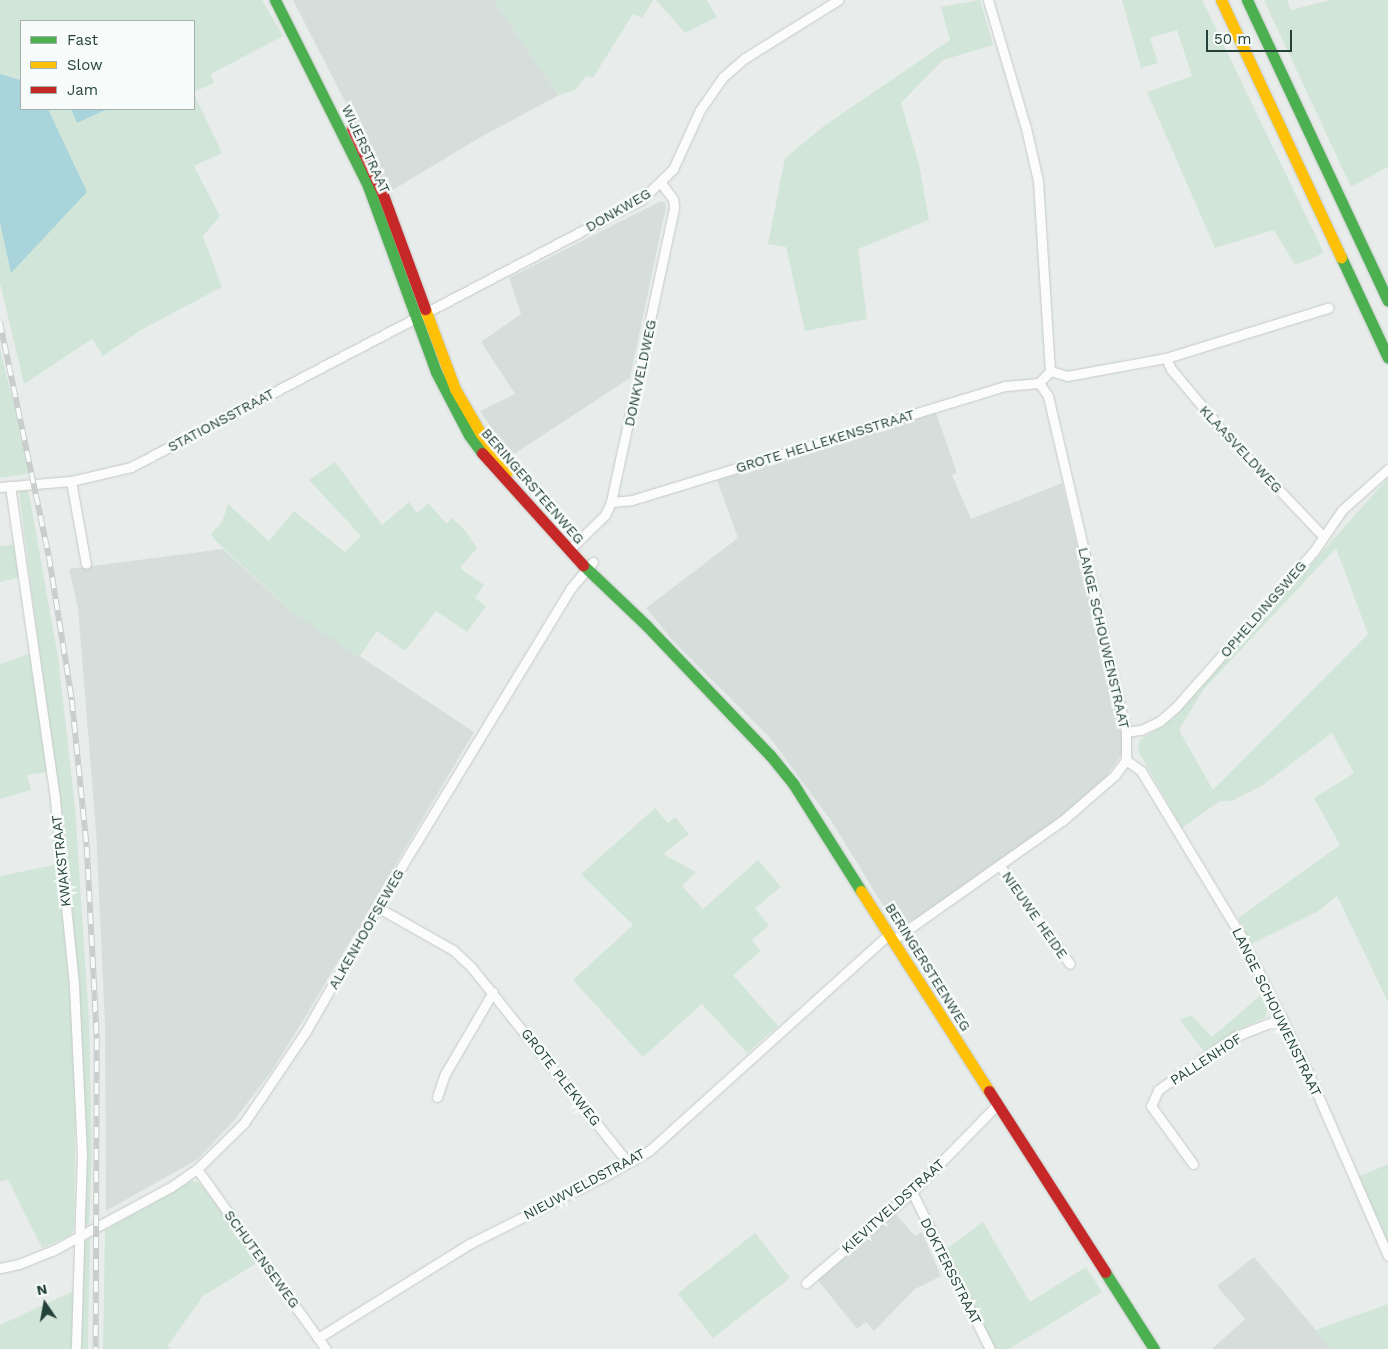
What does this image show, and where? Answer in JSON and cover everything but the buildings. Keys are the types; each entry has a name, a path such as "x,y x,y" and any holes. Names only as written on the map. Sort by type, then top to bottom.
{"main road":[{"name":"WIJERSTRAAT","path":"275,0 368,186 421,315"},
{"name":"WIJERSTRAAT","path":"283,0 370,164 421,315"},
{"path":"1221,0 1388,358"},
{"path":"1247,0 1388,302"},
{"name":"BERINGERSTEENWEG","path":"421,315 444,391 469,435 498,473 590,566 630,613 646,625 770,755 794,785 1154,1349"}],"street":[{"name":"DONKWEG","path":"421,315 641,200 661,183 679,158 700,110 723,77 746,58 838,0"},
{"path":"988,0 1026,128 1038,181 1050,370 1039,383"},
{"name":"DONKVELDWEG","path":"572,547 605,515 612,502 674,207 673,199 661,183"},
{"path":"1050,370 1067,376 1166,358 1328,308"},
{"name":"STATIONSSTRAAT","path":"0,487 71,481 131,467 421,315"},
{"name":"KLAASVELDWEG","path":"1166,358 1172,369 1222,430 1322,535"},
{"name":"GROTE HELLEKENSSTRAAT","path":"612,502 632,500 1005,386 1039,383"},
{"name":"LANGE SCHOUWENSTRAAT","path":"1039,383 1048,396 1126,732 1126,760 1140,771 1242,938 1282,1018 1388,1256"},
{"name":"OPHELDINGSWEG","path":"1126,732 1141,730 1160,721 1176,707 1314,551 1322,535 1342,510 1388,469"},
{"path":"71,481 86,564"},
{"name":"KWAKSTRAAT","path":"10,486 55,800 74,985 82,1153 76,1349"},
{"name":"ALKENHOOFSEWEG","path":"0,1268 19,1264 79,1238 197,1170 244,1123 274,1083 377,907 571,588 590,566"},
{"path":"891,937 1000,866 1062,820 1115,775 1126,760"},
{"name":"NIEUWE HEIDE","path":"1000,866 1070,964"},
{"name":"GROTE PLEKWEG","path":"377,907 453,950 493,992 628,1163"},
{"name":"NIEUWVELDSTRAAT","path":"318,1338 469,1244 628,1163 674,1130 891,937"},
{"path":"438,1097 445,1074 493,992"},
{"name":"PALLENHOF","path":"1193,1164 1151,1106 1158,1090 1234,1038 1282,1018"},
{"name":"KIEVITVELDSTRAAT","path":"806,1283 912,1192 997,1105"},
{"name":"SCHUTENSEWEG","path":"197,1170 326,1349"},
{"name":"DOKTERSSTRAAT","path":"912,1192 990,1349"}],"shaded area":[{"path":"293,0 494,0 559,95 479,138 391,191"},
{"path":"659,202 665,202 666,207 630,378 511,456 480,411 515,394 481,342 521,314 509,278"},
{"path":"936,413 957,473 952,475 971,519 1062,483 1123,739 1122,754 1104,780 1061,817 916,919 901,924 893,922 832,822 771,739 674,642 646,608 738,538 717,480"},
{"path":"223,549 287,608 474,732 304,1019 272,1070 236,1118 198,1159 106,1211 105,1023 96,831 78,608 69,569"},
{"path":"895,1213 915,1236 922,1232 941,1276 915,1289 874,1331 866,1322 857,1329 817,1279"},
{"path":"1254,1257 1332,1349 1212,1349 1245,1319 1217,1286"}],"green space":[{"path":"0,0 262,0 283,36 211,74 214,83 195,92 195,20 20,20 20,80 0,74"},
{"path":"494,0 653,0 642,18 633,14 593,78 586,76 575,90 559,95"},
{"path":"656,0 707,0 717,17 685,33"},
{"path":"980,0 993,45 943,60 901,103 919,164 929,220 858,249 867,319 805,331 786,247 768,244 785,158 824,126 950,40 941,7"},
{"path":"1122,0 1202,0 1324,253 1295,265 1274,230 1215,248 1147,92 1192,76 1177,30 1150,38 1158,63 1141,68"},
{"path":"1264,0 1287,0 1291,10 1330,0 1388,0 1388,167 1351,187"},
{"path":"195,96 222,153 194,166 220,216 203,236 222,287 141,330 103,356 92,339 24,384 0,283 0,223 11,272 86,192 48,110 71,110 77,123 106,110 195,110"},
{"path":"0,349 31,473 0,478"},
{"path":"335,462 382,525 409,502 417,513 428,503 447,524 451,518 465,530 477,548 460,568 484,585 475,598 486,606 467,632 436,611 405,651 377,631 359,657 287,608 215,540 211,534 222,522 228,504 269,541 294,511 345,552 361,536 309,480"},
{"path":"1388,478 1388,1002 1337,896 1317,912 1251,944 1238,918 1340,845 1314,798 1354,773 1332,733 1263,785 1231,801 1220,801 1182,828 1138,751 1140,740 1173,719","holes":["1336,548 1368,634 1213,790 1179,730 1203,690"]},
{"path":"19,491 28,491 30,499 58,657 75,807 89,1021 92,1158 89,1224 84,1225 83,1069 73,916"},
{"path":"16,544 21,577 0,582 0,546"},
{"path":"31,653 48,772 27,775 31,790 0,799 0,664"},
{"path":"655,808 668,823 675,817 689,834 663,854 696,872 682,886 703,909 758,860 781,887 755,908 769,926 752,940 761,951 733,975 778,1026 747,1053 702,1004 643,1057 573,980 633,925 581,874"},
{"path":"59,864 76,1072 74,1229 71,1235 42,1248 8,1179 0,1182 0,876"},
{"path":"1263,993 1268,1004 1266,1017 1232,1033 1205,1053 1180,1020 1191,1015 1212,1037"},
{"path":"1388,1164 1388,1249 1358,1177"},
{"path":"192,1181 198,1182 218,1206 257,1263 203,1296 168,1345 170,1349 103,1349 105,1230"},
{"path":"983,1222 1030,1302 1086,1267 1102,1292 1009,1349 995,1349 946,1249"},
{"path":"755,1233 790,1278 713,1338 678,1293"},
{"path":"90,1237 88,1349 81,1349 82,1243"},
{"path":"74,1291 72,1349 0,1349 0,1325"},
{"path":"1388,1304 1388,1349 1332,1349 1316,1330"}],"water":[{"path":"0,74 20,80 20,110 48,110 87,192 11,273 0,223"},
{"path":"71,110 106,110 77,123"}],"railway":[{"path":"0,322 49,556 72,700 87,847 97,1039 96,1349"}],"traffic: fast":[{"path":"275,0 368,186 436,372 469,435 482,453"},
{"path":"1247,0 1388,301"},
{"path":"1341,257 1388,358"},
{"path":"583,565 646,625 770,755 794,785 861,891"},
{"path":"1105,1272 1154,1349"}],"traffic: slow":[{"path":"1221,0 1341,257"},
{"path":"425,309 455,389 481,434 509,471"},
{"path":"861,891 989,1091"}],"traffic: jam":[{"path":"352,128 382,192 425,309"},
{"path":"482,453 583,565"},
{"path":"989,1091 1105,1272"}]}
